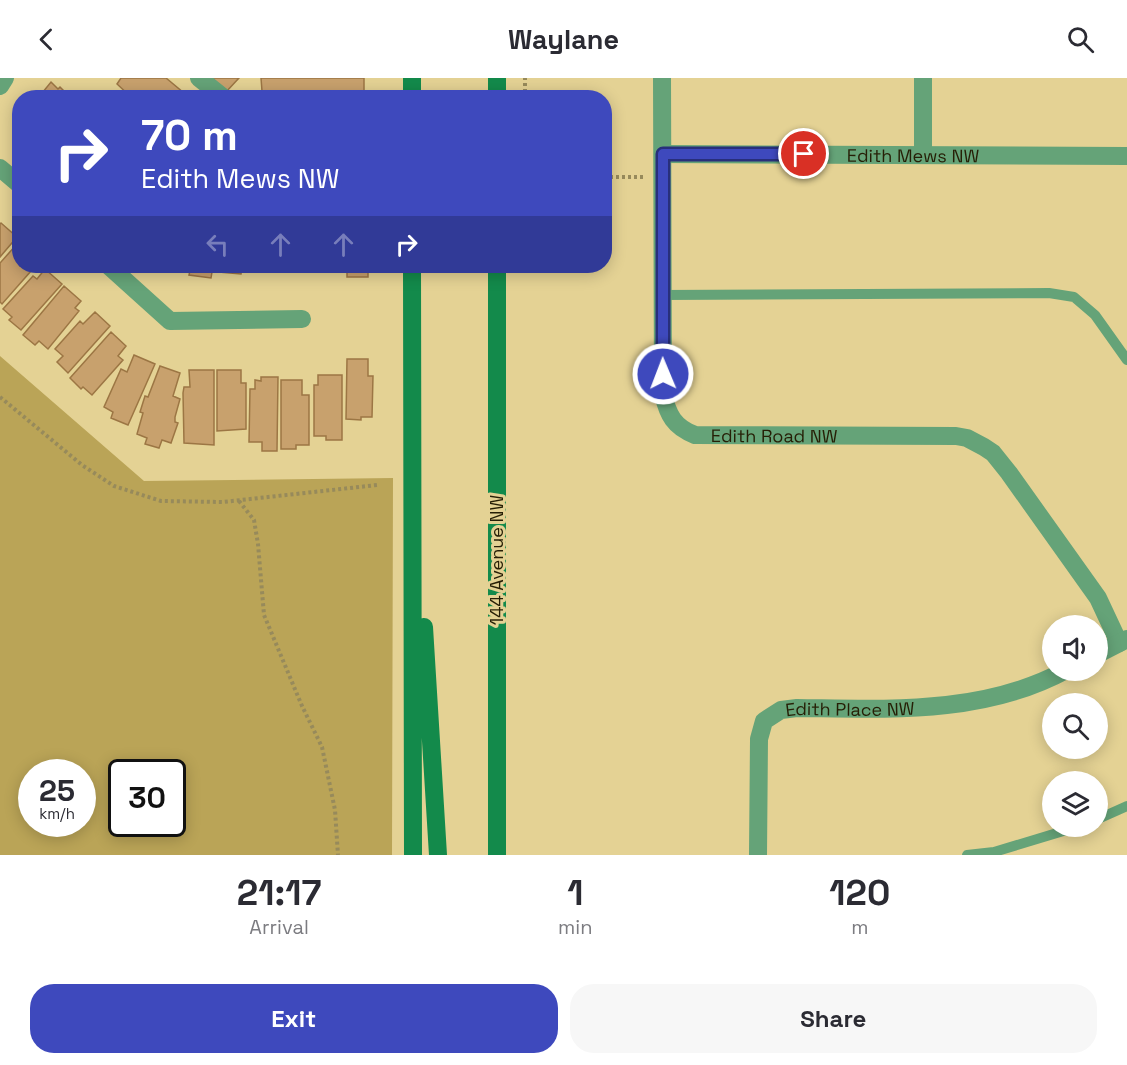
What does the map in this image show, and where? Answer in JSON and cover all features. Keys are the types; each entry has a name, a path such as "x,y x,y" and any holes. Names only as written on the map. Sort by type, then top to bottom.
{"main road":[{"path":"412,273 412,855"},
{"name":"144 Avenue NW","path":"497,273 497,855"},
{"path":"412,448 438,855"}],"street":[{"path":"0,86 4,78"},
{"path":"199,78 214,90"},
{"name":"Edith Road NW","path":"662,78 663,394 666,410 679,428 695,435 956,436 976,442 993,453 1009,473 1098,597 1123,641"},
{"path":"923,78 923,155"},
{"name":"Edith Mews NW","path":"663,154 1127,156"},
{"path":"0,168 12,178"},
{"path":"117,273 170,321 303,319"},
{"path":"1108,649 1123,641"},
{"name":"Edith Place NW","path":"758,855 759,739 764,721 781,710 797,708 908,709 953,705 1008,693 1042,680"}],"lane":[{"path":"662,295 1049,293 1074,297 1095,315 1127,360"},
{"path":"1108,815 1127,806"},
{"path":"967,855 994,852 1044,837"}],"path":[{"path":"612,177 647,177"},
{"path":"0,397 82,465 114,486 161,501 238,501 377,485"},
{"path":"238,501 254,520 264,615 302,706 322,747 335,810 338,855"}],"shaded area":[{"path":"0,356 144,481 393,478 392,855 0,855"}],"building":[{"path":"121,78 166,78 180,90 123,90 117,84"},
{"path":"209,78 239,78 228,90 224,90"},
{"path":"261,78 364,78 364,90 262,90"},
{"path":"51,82 58,89 60,87 63,90 44,90"},
{"path":"0,224 12,233 12,243 0,257"},
{"path":"12,250 12,273 29,273 2,304 0,302 0,263"},
{"path":"42,273 50,273 62,284 21,330 9,320 12,317 3,309 33,276 37,279"},
{"path":"189,273 212,273 211,278 189,275"},
{"path":"347,273 368,273 368,277 347,277"},
{"path":"64,286 81,301 75,308 79,311 48,349 39,341 35,345 23,335"},
{"path":"95,312 110,326 68,373 57,362 63,356 55,349 80,321 83,324"},
{"path":"111,332 126,346 118,356 123,360 92,395 83,387 81,389 70,378"},
{"path":"134,355 155,364 128,425 111,418 113,412 104,407 121,369 127,372"},
{"path":"347,359 368,359 368,376 373,376 372,417 361,417 361,420 346,419"},
{"path":"160,366 180,373 173,396 180,399 175,417 175,422 178,423 171,443 162,440 159,448 145,444 147,438 137,434 145,396 148,397"},
{"path":"189,370 214,370 214,445 184,443 183,393 184,387 190,387"},
{"path":"217,370 241,370 241,383 246,383 246,429 217,431"},
{"path":"318,375 342,375 342,440 326,440 326,436 314,436 314,385 318,385"},
{"path":"261,377 278,377 277,451 262,451 262,442 249,442 250,389 255,389 255,380 261,381"},
{"path":"281,380 302,380 302,395 309,395 309,445 296,445 296,449 281,449"}],"route":[{"path":"663,374 663,154 804,154"}]}
